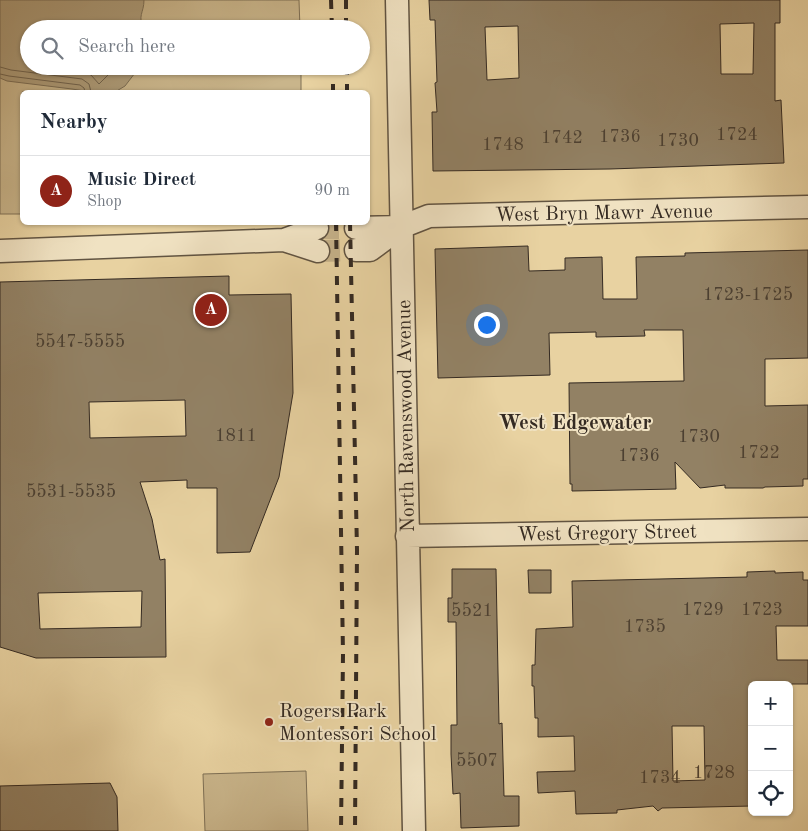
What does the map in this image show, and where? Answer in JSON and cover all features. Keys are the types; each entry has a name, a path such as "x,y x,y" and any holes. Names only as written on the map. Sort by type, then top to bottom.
{"street":[{"name":"North Ravenswood Avenue","path":"396,0 414,831"},
{"name":"West Bryn Mawr Avenue","path":"356,250 370,250 401,227 429,216 808,207"},
{"name":"West Bryn Mawr Avenue","path":"356,228 401,227"},
{"path":"0,251 284,240 317,228"},
{"path":"284,240 318,251"},
{"name":"West Gregory Street","path":"407,536 808,529"}],"shaded area":[{"path":"0,0 299,0 300,20 20,20 20,75 301,75 301,90 20,90 20,214 0,214"},
{"path":"306,771 308,831 205,831 203,774"}],"water":[{"path":"0,0 144,0 141,20 20,20 20,75 133,75 125,86 118,90 78,90 7,81 0,78"}],"building":[{"path":"429,0 780,0 780,23 775,23 775,101 781,100 784,163 610,169 433,171 432,112 437,112 435,83 437,82 435,20 430,20","holes":["754,23 753,74 721,74 720,24","518,26 519,78 487,80 485,27"]},
{"path":"528,246 529,271 565,270 565,258 602,257 603,299 637,299 636,257 685,256 685,253 808,250 808,358 765,359 765,406 808,405 808,479 803,479 803,486 725,488 725,485 700,488 675,462 676,489 572,491 572,484 570,484 569,383 684,381 683,330 644,330 645,336 596,337 596,332 549,333 550,375 438,378 435,249"},
{"path":"229,276 229,295 291,294 293,393 279,477 250,552 217,553 217,488 187,488 187,480 140,482 152,519 160,560 165,559 166,657 36,658 0,647 0,282","holes":["185,400 186,436 90,438 89,402","142,591 141,627 40,629 38,593"]},
{"path":"452,569 496,569 499,724 502,723 504,796 519,796 519,826 461,828 460,793 453,794 451,754 451,725 457,725 456,622 448,622 448,598 452,598"},
{"path":"528,570 551,570 551,593 529,593"},
{"path":"747,572 803,572 803,580 808,580 808,626 776,626 777,660 808,660 808,684 793,684 793,681 748,681 748,806 662,808 658,811 653,806 617,810 617,813 576,814 575,791 538,793 537,772 575,771 574,736 538,737 538,718 535,718 534,686 532,686 532,665 535,665 536,629 573,627 572,581 747,577","holes":["672,726 704,726 705,780 673,781"]},
{"path":"110,783 117,797 118,831 0,831 0,786"}],"tunnel":[{"path":"317,228 356,228"},
{"path":"318,251 356,250"}],"railway":[{"path":"331,0 332,20"},
{"path":"346,0 346,20"},
{"path":"333,75 333,90"},
{"path":"347,75 347,90"},
{"path":"336,225 343,654 341,831"},
{"path":"350,225 357,550 355,831"}],"place":[{"name":"Music Direct","path":"211,310"},
{"name":"Rogers Park Montessori School","path":"269,722"}],"district":[{"name":"West Edgewater","path":"575,422"}]}
